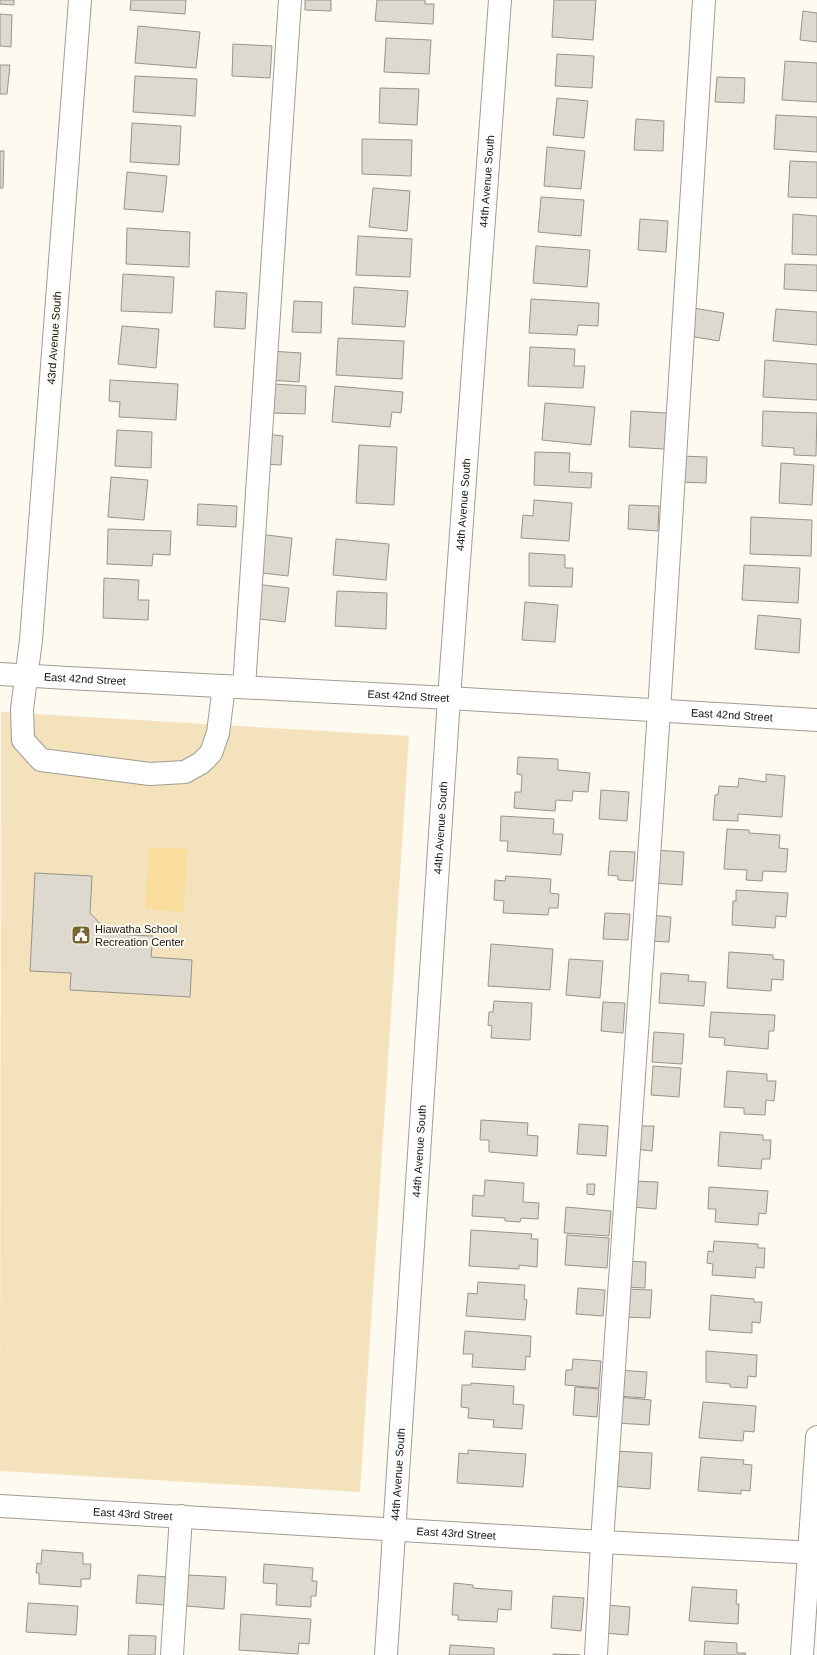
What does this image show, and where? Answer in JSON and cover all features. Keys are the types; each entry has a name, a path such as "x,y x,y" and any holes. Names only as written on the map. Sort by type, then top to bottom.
{"street":[{"name":"43rd Avenue South","path":"80,0 27,675 22,709 24,740 41,760 150,774 185,772 201,762 211,753 234,687 290,0"},
{"name":"44th Avenue South","path":"386,1655 393,1529 449,698 500,0"},
{"path":"596,1655 602,1542 659,711 704,0"},
{"name":"East 42nd Street","path":"0,674 449,698 817,720"},
{"path":"802,1655 813,1553 817,1437"},
{"name":"East 43rd Street","path":"0,1506 813,1553"},
{"path":"172,1655 181,1516"}],"shaded area":[{"path":"1,712 409,736 360,1492 0,1471"},
{"path":"149,847 187,849 184,912 145,909"}],"building":[{"path":"0,0 14,0 14,5 0,4"},
{"path":"131,0 186,0 185,14 130,10"},
{"path":"305,0 331,0 331,11 305,10"},
{"path":"377,0 425,0 425,4 434,4 433,24 375,21"},
{"path":"554,0 596,0 593,40 552,37"},
{"path":"803,11 817,13 817,42 800,40"},
{"path":"0,14 12,15 11,47 0,46"},
{"path":"138,26 200,32 196,68 135,63"},
{"path":"386,38 431,40 429,74 384,72"},
{"path":"233,44 272,46 270,78 232,76"},
{"path":"557,54 594,56 592,88 555,86"},
{"path":"785,61 817,63 817,102 782,100"},
{"path":"0,65 10,65 7,94 0,94"},
{"path":"135,76 197,79 195,116 133,112"},
{"path":"717,77 745,78 744,103 715,102"},
{"path":"380,88 419,89 417,125 379,123"},
{"path":"557,98 588,101 584,138 553,135"},
{"path":"776,115 817,117 817,152 774,149"},
{"path":"636,119 664,121 663,151 634,150"},
{"path":"132,123 181,126 179,165 130,162"},
{"path":"362,139 412,140 411,176 362,174"},
{"path":"547,147 585,151 581,189 544,186"},
{"path":"0,151 4,151 3,188 0,188"},
{"path":"790,161 817,162 817,198 788,197"},
{"path":"127,172 167,176 163,212 124,209"},
{"path":"373,188 410,191 407,231 369,227"},
{"path":"541,197 584,200 581,236 538,232"},
{"path":"793,214 817,216 817,255 792,254"},
{"path":"640,219 668,221 666,252 638,250"},
{"path":"127,228 190,232 189,267 126,264"},
{"path":"358,236 412,239 410,277 356,275"},
{"path":"536,246 590,250 587,287 533,283"},
{"path":"785,264 817,265 817,291 784,289"},
{"path":"123,274 174,277 172,313 121,311"},
{"path":"354,287 408,291 405,327 352,324"},
{"path":"216,291 247,293 245,329 214,327"},
{"path":"531,299 599,303 598,326 578,325 577,335 529,333"},
{"path":"294,301 322,302 321,333 292,332"},
{"path":"693,308 724,313 719,341 689,336"},
{"path":"776,309 817,312 817,345 773,341"},
{"path":"122,326 159,329 156,368 118,364"},
{"path":"338,338 404,341 402,379 336,375"},
{"path":"530,347 575,349 574,366 585,366 583,388 528,386"},
{"path":"270,351 301,353 299,382 268,380"},
{"path":"765,360 817,364 817,400 763,397"},
{"path":"110,380 178,384 176,420 119,417 120,402 109,401"},
{"path":"274,384 306,386 305,414 273,413"},
{"path":"335,386 403,392 401,413 392,412 390,427 332,422"},
{"path":"545,403 595,407 591,445 542,440"},
{"path":"631,411 667,413 665,449 629,447"},
{"path":"763,411 817,413 816,456 794,455 794,448 762,446"},
{"path":"117,430 152,432 151,468 115,466"},
{"path":"266,434 283,436 281,465 264,464"},
{"path":"359,445 397,447 394,505 356,503"},
{"path":"535,452 570,453 569,472 592,473 591,488 534,485"},
{"path":"680,456 707,457 706,483 679,482"},
{"path":"781,463 814,465 812,505 779,503"},
{"path":"111,477 148,480 144,520 108,517"},
{"path":"534,500 572,503 569,541 521,538 523,515 533,516"},
{"path":"198,504 237,506 236,527 197,525"},
{"path":"629,505 659,506 658,531 628,529"},
{"path":"751,517 812,520 811,556 750,554"},
{"path":"108,529 171,531 170,555 153,554 152,566 107,564"},
{"path":"258,534 292,538 288,576 254,572"},
{"path":"336,539 389,544 386,580 333,575"},
{"path":"529,553 565,555 565,568 573,568 572,587 529,586"},
{"path":"744,565 800,568 798,603 742,600"},
{"path":"104,578 139,580 138,600 149,600 148,620 103,618"},
{"path":"255,584 289,588 285,622 251,618"},
{"path":"337,591 387,593 386,629 335,626"},
{"path":"525,602 558,605 555,642 522,640"},
{"path":"758,615 801,619 799,653 755,649"},
{"path":"518,757 558,759 558,770 590,773 588,792 573,791 572,801 556,800 555,811 514,808 515,792 521,792 522,775 517,774"},
{"path":"766,774 785,776 782,817 738,814 738,821 713,820 715,795 718,795 719,786 738,787 739,778 766,782"},
{"path":"601,790 629,792 627,821 599,819"},
{"path":"501,816 554,819 553,834 563,834 561,855 507,851 508,841 500,841"},
{"path":"727,829 749,830 749,833 780,835 779,848 788,849 786,872 763,871 762,881 746,880 747,870 724,869"},
{"path":"655,850 684,852 682,885 653,883"},
{"path":"610,851 635,852 633,881 618,880 618,876 608,875"},
{"name":"Hiawatha School Recreation Center","path":"35,873 92,876 90,913 110,934 153,936 151,957 192,960 190,997 70,990 71,973 30,971"},
{"path":"506,876 551,879 550,893 559,894 558,908 549,908 548,915 503,913 504,901 494,900 495,880 505,881"},
{"path":"736,890 788,893 786,917 776,916 775,928 732,925 733,901 736,901"},
{"path":"605,913 630,914 628,940 603,939"},
{"path":"651,915 671,917 669,942 649,941"},
{"path":"491,944 553,949 550,990 488,986"},
{"path":"729,952 773,955 773,959 784,960 783,980 772,979 771,991 727,988"},
{"path":"569,959 603,961 600,998 566,995"},
{"path":"661,973 689,975 688,981 706,982 704,1006 659,1003"},
{"path":"494,1001 532,1003 530,1040 491,1038 492,1026 488,1025 489,1012 493,1012"},
{"path":"603,1002 625,1003 623,1033 601,1031"},
{"path":"711,1012 775,1015 774,1031 769,1031 768,1049 724,1045 725,1038 709,1037"},
{"path":"654,1032 684,1034 682,1064 652,1062"},
{"path":"653,1066 681,1068 679,1097 651,1095"},
{"path":"727,1071 767,1074 767,1081 776,1081 774,1101 766,1100 765,1115 744,1114 744,1108 724,1107"},
{"path":"481,1120 528,1123 527,1135 538,1136 537,1156 489,1152 489,1140 480,1140"},
{"path":"579,1124 608,1126 606,1156 577,1154"},
{"path":"636,1126 654,1126 652,1151 635,1149"},
{"path":"720,1132 763,1135 763,1140 771,1140 770,1159 762,1159 761,1169 718,1166"},
{"path":"485,1180 524,1183 523,1202 539,1203 538,1219 521,1218 520,1222 505,1221 505,1218 472,1216 473,1195 484,1196"},
{"path":"634,1181 658,1182 656,1209 632,1207"},
{"path":"587,1184 595,1184 594,1195 587,1194"},
{"path":"709,1187 768,1191 766,1214 759,1213 758,1225 715,1222 716,1209 708,1209"},
{"path":"566,1207 611,1211 609,1236 564,1233"},
{"path":"471,1230 532,1234 531,1239 538,1239 537,1267 519,1265 519,1269 469,1266"},
{"path":"567,1235 609,1238 607,1268 565,1265"},
{"path":"714,1241 758,1244 758,1248 765,1248 764,1268 756,1267 755,1278 712,1275 713,1264 707,1263 708,1251 713,1252"},
{"path":"627,1261 646,1262 645,1288 625,1287"},
{"path":"478,1282 525,1285 524,1299 527,1300 525,1320 466,1316 468,1293 477,1294"},
{"path":"578,1288 605,1290 603,1316 576,1314"},
{"path":"626,1289 652,1290 650,1318 624,1317"},
{"path":"711,1295 754,1299 754,1302 762,1302 760,1323 752,1322 752,1333 709,1330"},
{"path":"465,1331 531,1336 530,1357 526,1356 525,1370 472,1367 473,1354 463,1354"},
{"path":"706,1351 757,1355 756,1377 748,1376 747,1388 730,1387 730,1384 706,1382"},
{"path":"573,1359 601,1361 599,1388 565,1385 566,1370 572,1370"},
{"path":"619,1370 647,1372 645,1398 617,1396"},
{"path":"471,1383 514,1386 513,1404 524,1405 522,1429 493,1427 494,1420 468,1418 469,1408 461,1407 462,1385 471,1385"},
{"path":"575,1387 599,1389 597,1417 573,1415"},
{"path":"618,1397 651,1400 649,1425 616,1423"},
{"path":"703,1402 756,1406 754,1432 744,1431 743,1441 699,1438"},
{"path":"468,1450 526,1454 523,1487 457,1483 459,1453 468,1454"},
{"path":"614,1451 652,1453 650,1489 611,1486"},
{"path":"701,1457 744,1460 743,1464 752,1465 750,1491 741,1490 741,1494 698,1491"},
{"path":"42,1550 83,1553 83,1564 91,1564 90,1579 81,1579 81,1587 39,1584 39,1573 36,1573 37,1563 41,1564"},
{"path":"264,1564 313,1568 312,1581 317,1581 316,1596 311,1596 311,1607 276,1605 277,1584 263,1583"},
{"path":"138,1575 168,1577 166,1605 136,1603"},
{"path":"188,1575 226,1577 224,1609 186,1606"},
{"path":"454,1583 473,1585 473,1588 512,1591 511,1610 498,1609 497,1622 458,1620 458,1615 452,1615"},
{"path":"692,1587 737,1590 736,1604 739,1604 738,1624 689,1621"},
{"path":"553,1596 584,1598 581,1631 551,1628"},
{"path":"28,1603 78,1606 76,1635 26,1632"},
{"path":"606,1605 630,1607 628,1635 604,1633"},
{"path":"241,1614 311,1619 309,1644 299,1643 298,1654 239,1650"},
{"path":"129,1635 156,1636 155,1655 128,1655"},
{"path":"705,1641 737,1643 737,1653 746,1653 745,1655 704,1655"},
{"path":"450,1645 494,1648 494,1655 449,1655"},
{"path":"553,1654 580,1655 553,1655"}],"place":[{"name":"Hiawatha School Recreation Center","path":"81,935"}]}
